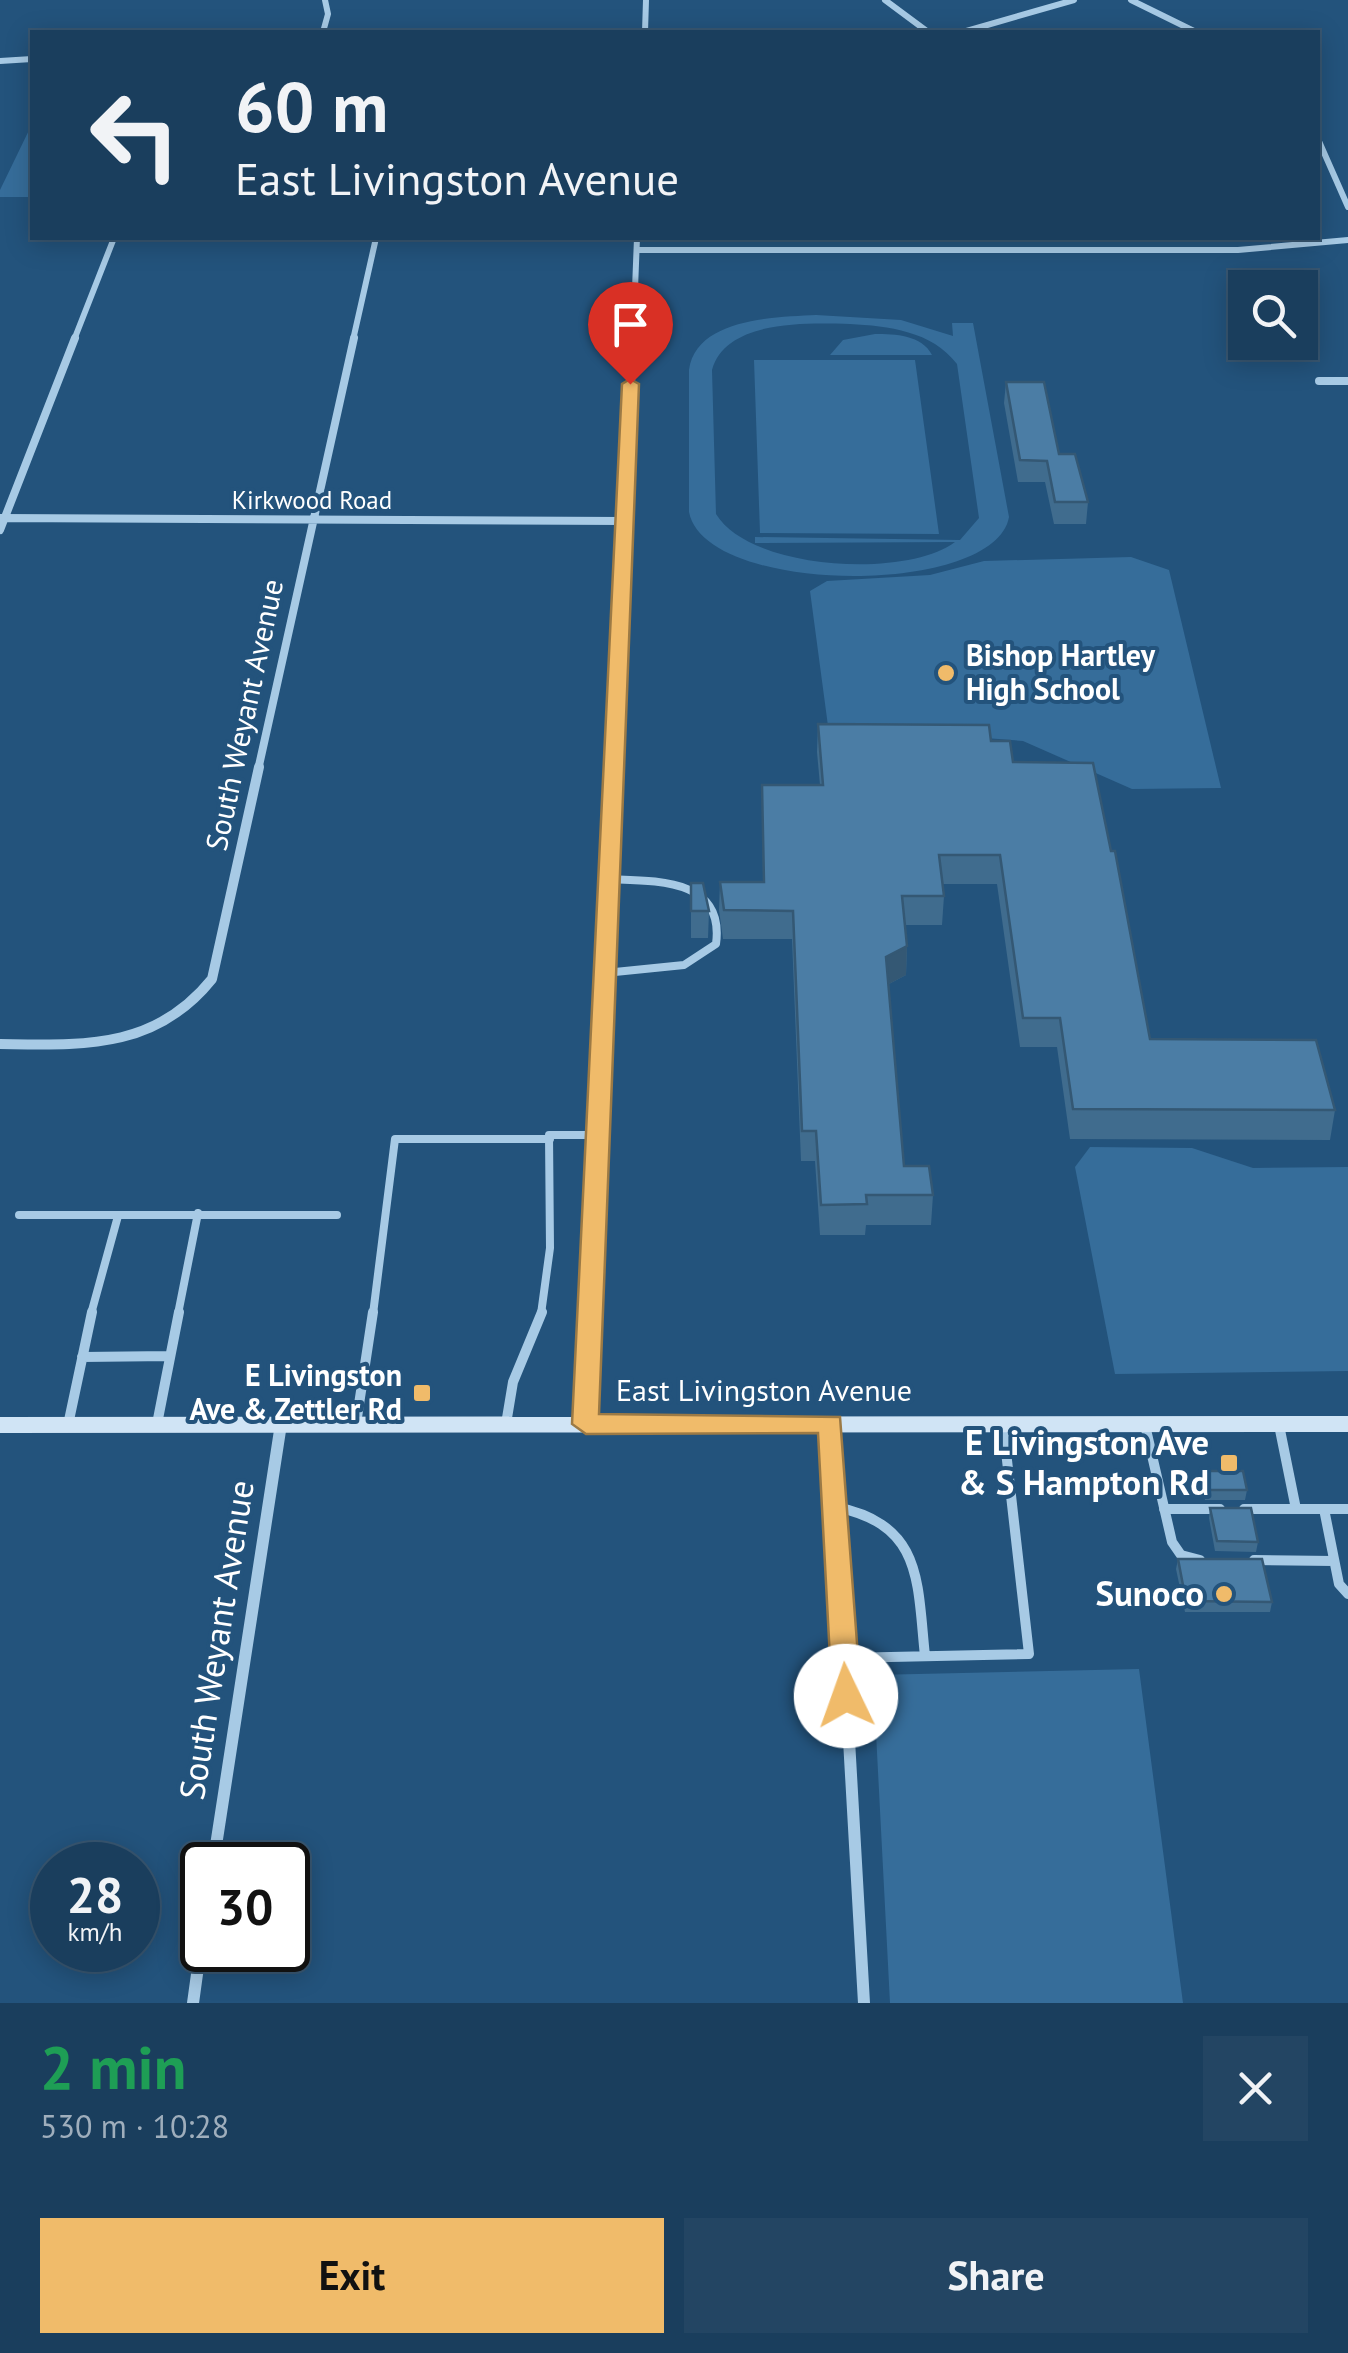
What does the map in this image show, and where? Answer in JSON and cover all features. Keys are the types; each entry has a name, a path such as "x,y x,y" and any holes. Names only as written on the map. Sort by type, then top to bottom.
{"main road":[{"name":"East Livingston Avenue","path":"0,1425 1348,1424"}],"street":[{"path":"324,30 328,14 325,0"},
{"path":"645,30 646,0"},
{"path":"885,0 925,30"},
{"path":"970,30 1074,0"},
{"path":"1131,0 1192,30"},
{"path":"0,61 30,60"},
{"path":"1320,144 1348,207"},
{"path":"0,530 113,240"},
{"name":"South Weyant Avenue","path":"2,1044 88,1044 142,1034 176,1019 199,1001 212,979 376,240"},
{"path":"586,1424 637,240"},
{"path":"1090,240 1093,250"},
{"path":"637,250 1262,250 1348,240"},
{"path":"1319,381 1348,381"},
{"name":"Kirkwood Road","path":"2,518 624,521"},
{"name":"South Weyant Avenue","path":"217,1842 281,1424"},
{"path":"831,1424 864,2003"},
{"path":"193,2003 197,1972"}],"lane":[{"path":"604,973 684,965 716,944 721,930 717,910 697,892 656,881 608,879"},
{"path":"506,1424 507,1394 541,1312 547,1275 550,1135 598,1135"},
{"path":"356,1424 390,1209 395,1139 550,1139"},
{"path":"157,1424 198,1214"},
{"path":"19,1215 337,1215"},
{"path":"68,1425 118,1216"},
{"path":"82,1357 170,1356"},
{"path":"844,1658 1030,1654 1003,1424"},
{"path":"1145,1424 1172,1542 1181,1556 1210,1560"},
{"path":"1279,1424 1296,1509"},
{"path":"836,1506 876,1517 894,1534 912,1565 925,1656"},
{"path":"1164,1509 1348,1508"},
{"path":"1324,1509 1339,1584 1348,1594"},
{"path":"1245,1560 1334,1561"}],"shaded area":[{"path":"30,128 30,197 0,197"},
{"path":"816,315 901,320 953,336 952,323 973,323 1009,517 992,543 955,562 906,573 850,576 794,572 744,559 707,540 689,512 689,370 695,353 706,340 740,324","holes":["864,325 922,337 957,364 979,518 960,540 755,537 755,543 955,542 932,554 867,564 794,557 761,547 734,533 716,514 712,370 720,353 734,341 770,327"]},
{"path":"875,334 915,340 932,355 830,355 843,340"},
{"path":"754,360 915,360 939,534 760,533"},
{"path":"1131,557 1169,570 1221,788 1132,789 1023,741 828,726 810,591 827,581 930,575 984,561"},
{"path":"1090,1147 1192,1148 1253,1168 1348,1167 1348,1371 1115,1374 1075,1167"},
{"path":"1139,1669 1183,2003 890,2003 873,1675"}],"building":[{"path":"1006,382 1044,382 1059,454 1075,454 1088,502 1055,502 1047,461 1020,460"},
{"path":"818,724 989,725 991,741 1010,741 1013,762 1093,763 1111,851 1115,851 1150,1039 1316,1040 1335,1110 1073,1109 1060,1018 1023,1018 1000,855 939,855 944,896 902,896 907,946 886,957 904,1166 929,1166 933,1195 866,1195 867,1204 821,1205 816,1131 802,1131 793,911 724,910 720,882 764,882 762,785 823,785"},
{"path":"691,883 703,883 709,911 691,911"},
{"path":"1203,1471 1243,1471 1247,1490 1207,1490"},
{"path":"1210,1508 1251,1508 1258,1542 1217,1541"},
{"name":"Sunoco","path":"1178,1559 1262,1559 1272,1602 1186,1601"}],"place":[{"name":"Bishop Hartley High School","path":"946,673"},
{"name":"E Livingston Ave & Zettler Rd","path":"422,1393"},
{"name":"E Livingston Ave & S Hampton Rd","path":"1229,1463"},
{"name":"Sunoco","path":"1224,1594"}],"route":[{"path":"630,384 586,1424 831,1424 846,1696"}]}
